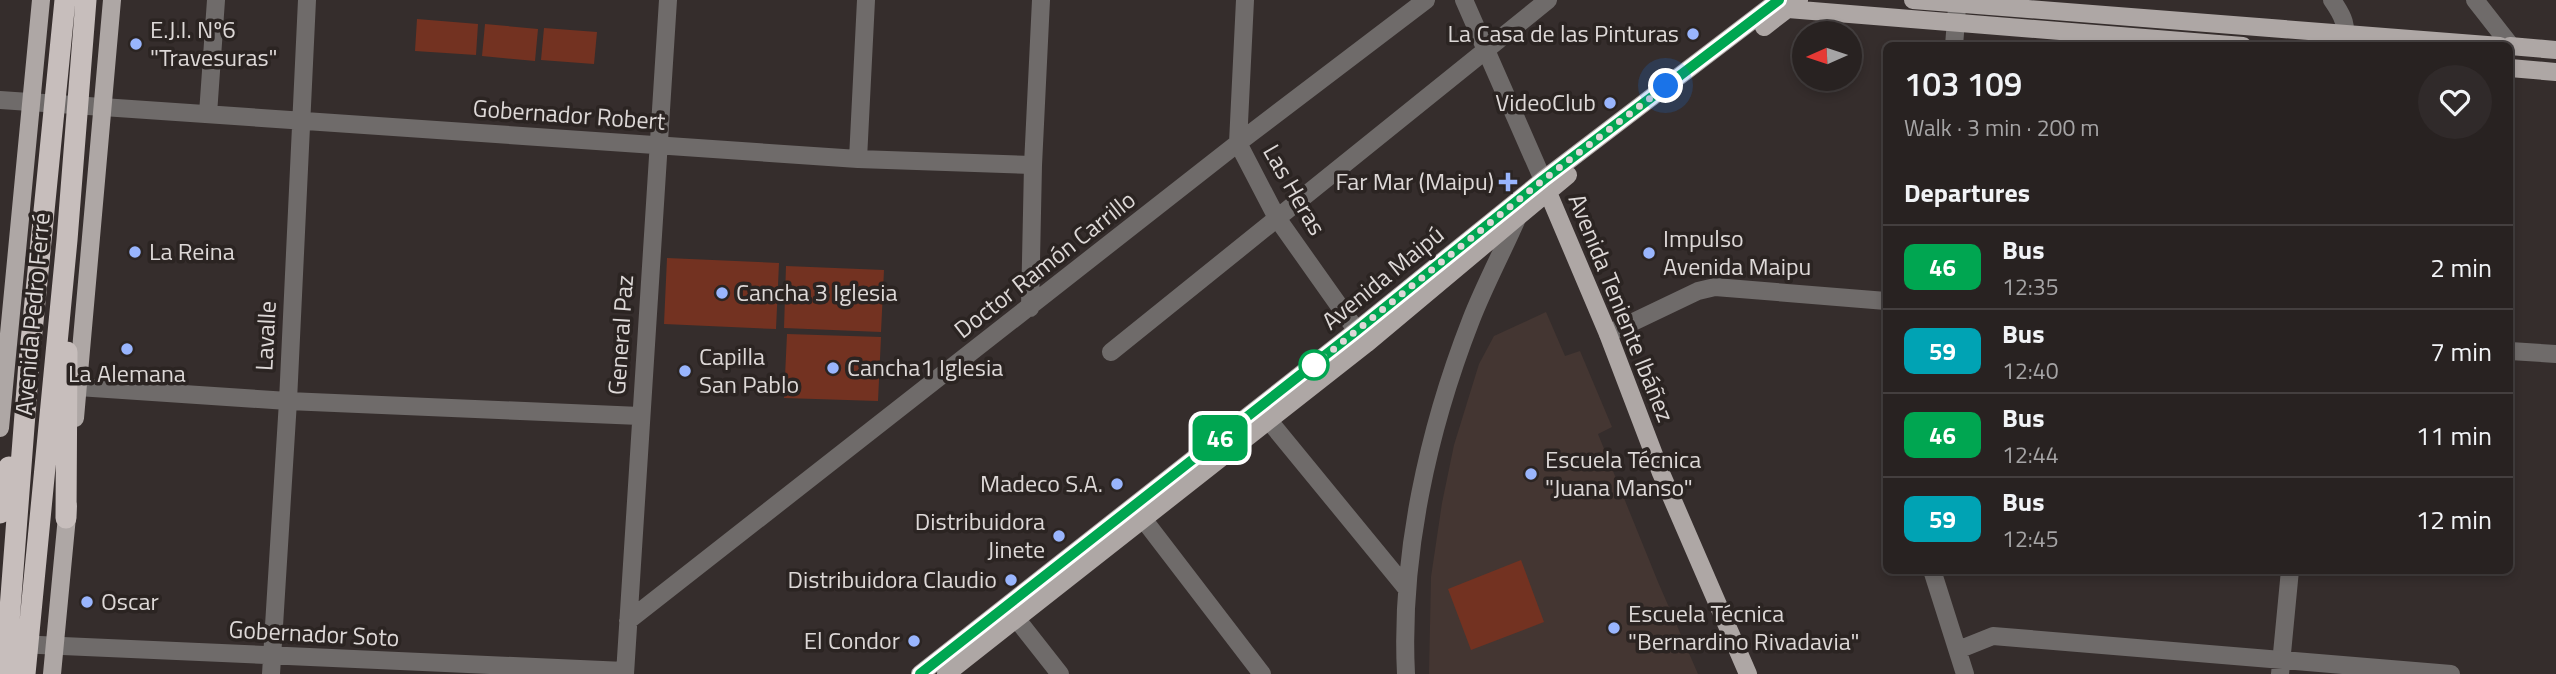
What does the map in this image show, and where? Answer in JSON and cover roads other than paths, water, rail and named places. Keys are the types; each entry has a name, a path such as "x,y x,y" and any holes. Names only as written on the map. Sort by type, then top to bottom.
{"highway":[{"name":"Avenida Pedro Ferré","path":"25,674 12,643 29,362 65,0"},
{"name":"Avenida Pedro Ferré","path":"5,674 12,643 67,240 86,0"},
{"path":"66,518 67,240"},
{"path":"0,513 29,362"}],"main road":[{"name":"Avenida Pedro Ferré","path":"0,428 41,0"},
{"name":"Avenida Pedro Ferré","path":"52,674 112,0"},
{"path":"1913,0 2344,40 2398,42"},
{"path":"1789,3 1956,22 2195,42"},
{"name":"Avenida Maipú","path":"1361,338 1545,186 1789,3"},
{"path":"2513,46 2556,50"},
{"path":"2513,68 2556,72"},
{"name":"Avenida Maipú","path":"920,674 1012,612 1517,218 1545,186"},
{"name":"Avenida Teniente Ibáñez","path":"1545,186 1608,334 1661,473 1748,674"},
{"name":"Avenida Maipú","path":"946,674 1012,612"}],"street":[{"path":"208,114 216,0"},
{"name":"Lavalle","path":"272,665 288,401 307,0"},
{"name":"General Paz","path":"625,673 668,0"},
{"path":"858,159 866,0"},
{"path":"1030,308 1033,165 1041,0"},
{"name":"Las Heras","path":"1245,0 1238,143 1277,218 1361,338"},
{"name":"Doctor Ramón Carrillo","path":"628,621 1238,143 1426,0"},
{"name":"Avenida Teniente Ibáñez","path":"1464,0 1545,186"},
{"path":"1111,352 1548,0"},
{"path":"2332,0 2344,17 2344,40"},
{"path":"2475,0 2504,42"},
{"path":"1954,42 1957,4"},
{"name":"Gobernador Robert","path":"0,100 858,159 1033,165"},
{"path":"1406,674 1410,557 1426,467 1440,409 1471,318 1517,218"},
{"path":"1608,334 1698,291 1715,287 1883,301"},
{"path":"2513,351 2556,355"},
{"path":"78,387 288,401 640,416"},
{"path":"1263,414 1407,589"},
{"path":"1139,513 1262,674"},
{"path":"1933,574 1965,674"},
{"path":"2280,668 2290,574"},
{"path":"1012,612 1060,674"},
{"path":"1958,650 1993,636 2280,668 2451,674"},
{"name":"Gobernador Soto","path":"12,643 272,665 625,673"}],"place":[{"name":"La Casa de las Pinturas","path":"1693,34"},
{"name":"E.J.I. Nº6 \"Travesuras\"","path":"136,44"},
{"name":"VideoClub","path":"1610,103"},
{"name":"Far Mar (Maipu)","path":"1508,182"},
{"name":"La Reina","path":"135,252"},
{"name":"Impulso Avenida Maipu","path":"1649,253"},
{"name":"Cancha 3 Iglesia","path":"722,293"},
{"name":"La Alemana","path":"127,349"},
{"name":"Cancha1 Iglesia","path":"833,368"},
{"name":"Capilla San Pablo","path":"685,371"},
{"name":"Escuela Técnica \"Juana Manso\"","path":"1531,474"},
{"name":"Madeco S.A.","path":"1117,484"},
{"name":"Distribuidora Jinete","path":"1059,536"},
{"name":"Distribuidora Claudio","path":"1011,580"},
{"name":"Oscar","path":"87,602"},
{"name":"Escuela Técnica \"Bernardino Rivadavia\"","path":"1614,628"},
{"name":"El Condor","path":"914,641"}]}
